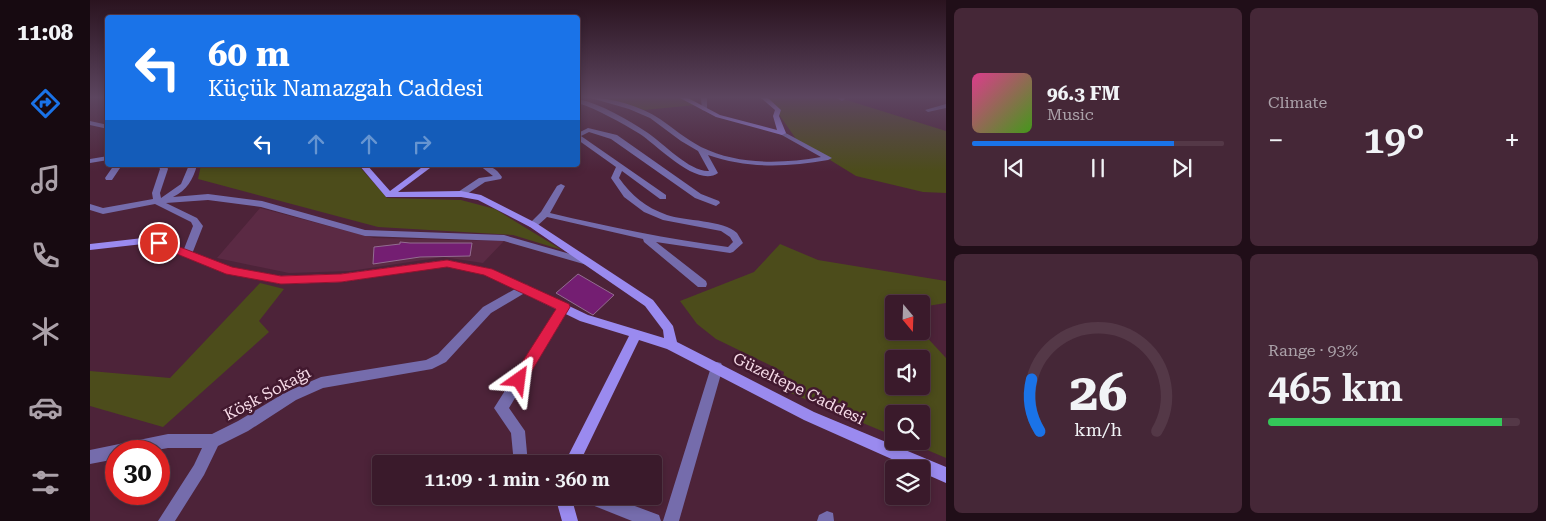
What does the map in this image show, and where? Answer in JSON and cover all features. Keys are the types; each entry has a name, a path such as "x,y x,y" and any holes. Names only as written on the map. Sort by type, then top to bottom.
{"street":[{"path":"623,122 639,130 664,150 699,172 711,175 714,173 713,170 702,150"},
{"path":"658,122 702,150 733,161 752,164 803,163 828,158 782,133 742,122"},
{"path":"778,122 782,133"},
{"path":"90,123 105,127"},
{"path":"580,135 588,130 614,138 698,196 716,203"},
{"path":"580,138 619,168 663,197"},
{"path":"90,161 105,158"},
{"path":"109,178 117,167"},
{"path":"157,201 156,193 163,167"},
{"path":"157,201 178,192 187,184 192,167"},
{"path":"365,167 389,195 461,194 481,198 533,225 649,302 669,329 671,345"},
{"path":"389,195 427,167"},
{"path":"461,194 482,180 498,177 491,167"},
{"path":"545,214 642,237 730,250 738,243 733,235 724,229 666,218 647,210 627,195 615,178 619,168"},
{"path":"533,225 545,214 561,186"},
{"path":"90,207 103,211 157,201 208,197 262,204 365,232 504,238 591,263"},
{"path":"157,201 194,220 198,226 187,254"},
{"path":"642,237 653,243 702,284"},
{"name":"Güzeltepe Caddesi","path":"90,247 143,241 159,243 230,271 281,280 341,278 447,263 487,272 584,318 671,345 809,416 946,475"},
{"name":"Köşk Sokağı","path":"90,457 168,441 213,440 242,426 291,396 321,383 350,376 419,368 436,362 487,310 524,288"},
{"path":"520,455 518,431 501,408 564,307"},
{"path":"576,455 636,334"},
{"path":"671,521 717,367"},
{"path":"166,521 199,470 213,440"},
{"path":"566,505 570,521"},
{"path":"610,505 653,521"}],"shaded area":[{"path":"784,122 918,122 946,131 946,193 923,192 856,176 796,139"},
{"path":"201,167 360,167 387,198 461,200 495,209 562,250 513,235 378,227 198,179"},
{"path":"260,208 374,238 504,241 483,263 443,257 350,271 289,273 217,258"},
{"path":"780,244 818,260 946,281 946,303 930,306 930,295 885,295 885,340 929,340 946,358 946,458 927,450 930,450 930,405 885,405 885,432 781,389 784,372 716,339 697,324 680,301 754,272"},
{"path":"260,283 284,289 259,321 269,332 163,427 90,406 90,371 170,378"}],"building":[{"path":"400,242 472,243 470,256 420,257 373,264 374,247 400,244"},
{"path":"578,274 614,295 593,315 556,293"}],"route":[{"path":"159,243 230,271 281,280 341,278 447,263 487,272 564,307 519,380"}]}
